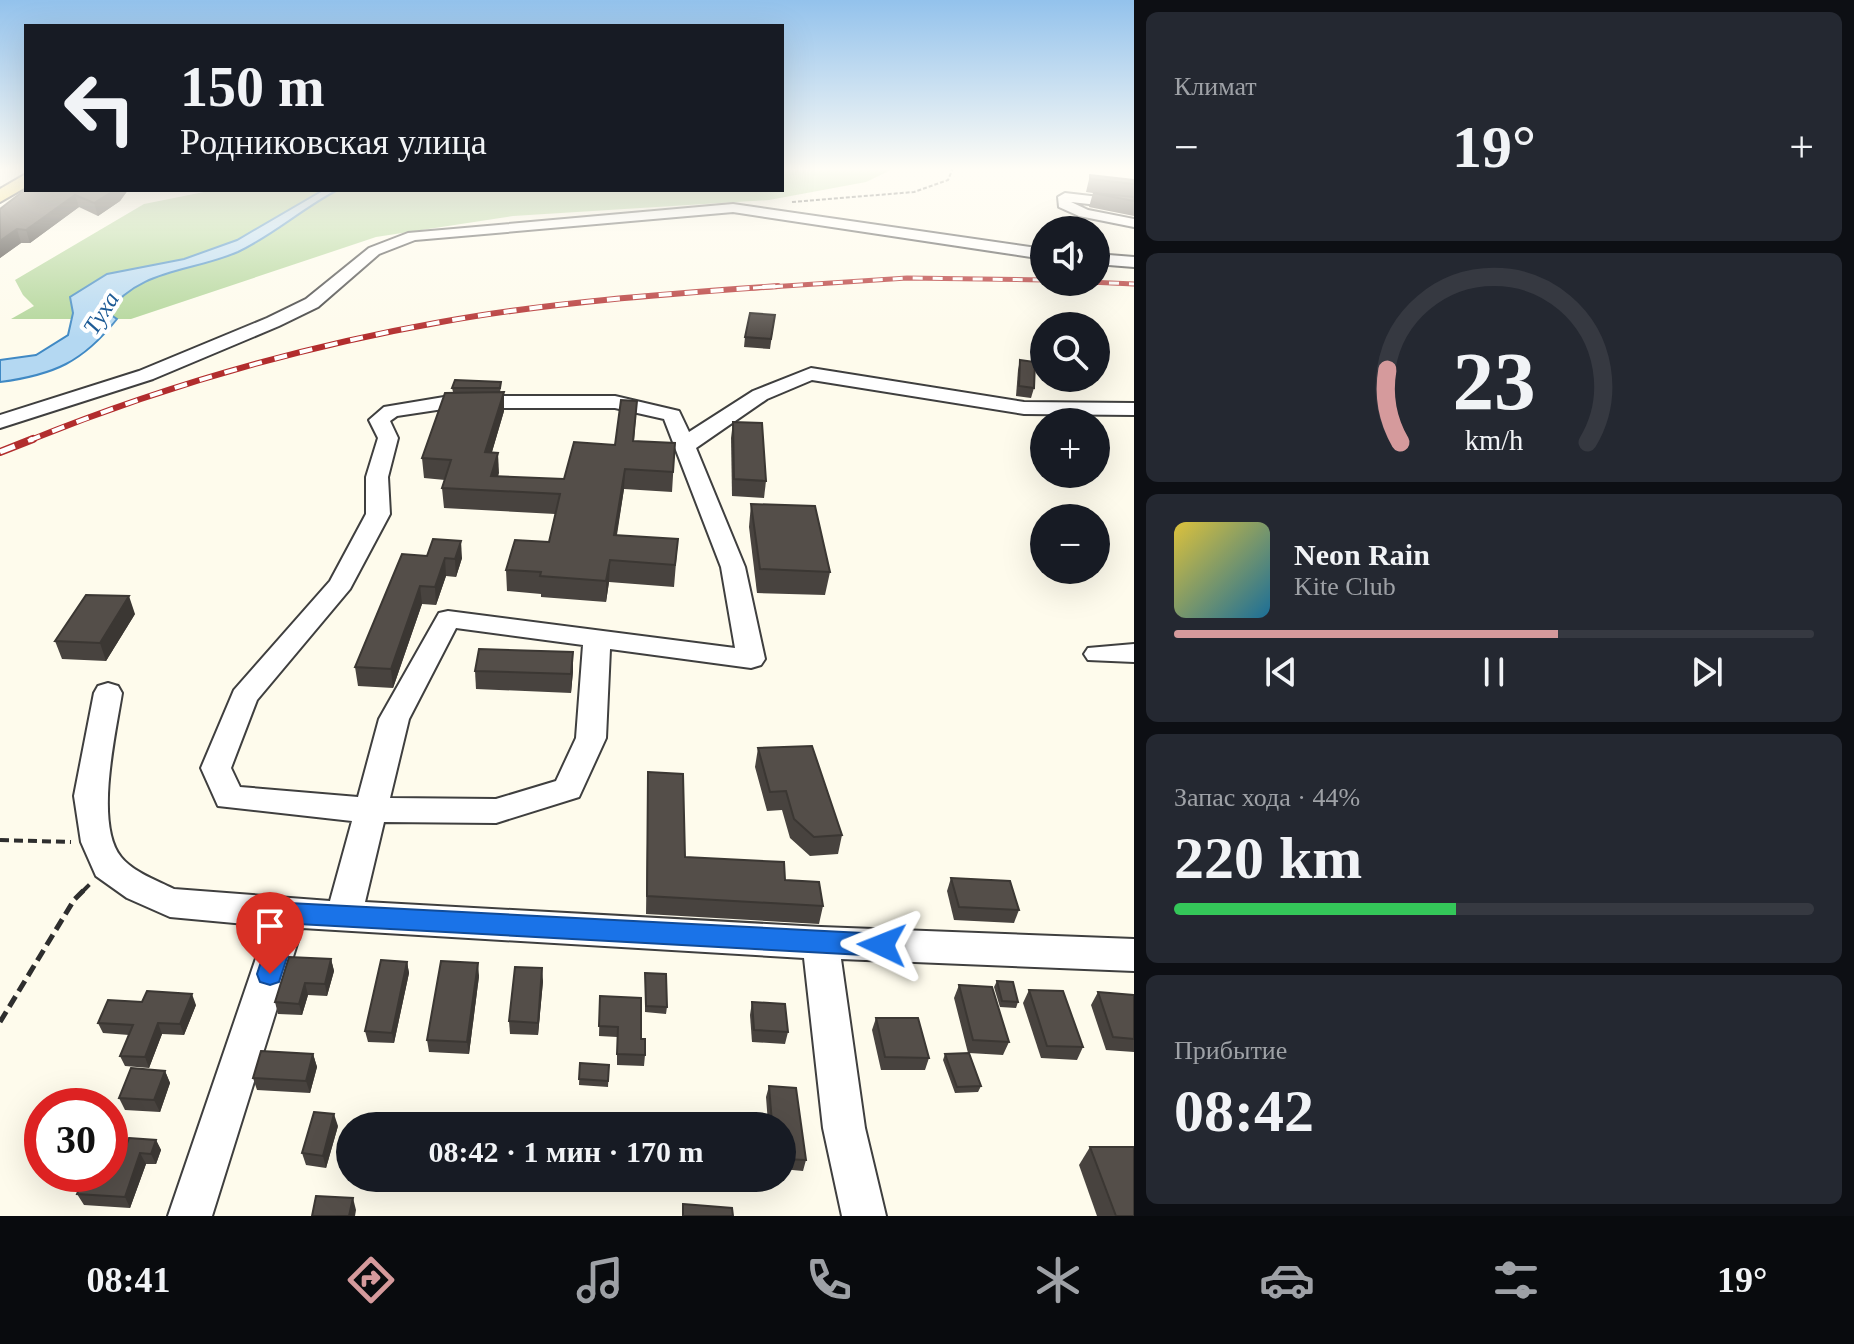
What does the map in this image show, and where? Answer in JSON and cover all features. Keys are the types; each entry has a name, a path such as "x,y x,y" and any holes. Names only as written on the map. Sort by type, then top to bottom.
{"street":[{"path":"0,422 146,375 273,322 312,303 374,251 413,236 542,225"},
{"path":"847,225 929,240 1030,252"},
{"path":"1110,260 1134,262"},
{"path":"683,447 778,384 811,374 1024,408 1134,409"},
{"path":"344,916 370,810 394,719 448,619 751,659 733,567 672,415 615,402 450,402 391,411 379,420 388,438 377,477 378,514 341,584 244,697 216,768 229,798 370,810 496,811 568,789 591,738 597,639"},
{"path":"1098,654 1134,653"},
{"path":"108,693 90,796 103,854 139,888 170,903 289,913 821,943 1134,955"},
{"path":"190,1216 289,913"},
{"path":"821,943 844,1128 864,1216"}],"path":[{"path":"0,840 103,854 0,1022"}],"green space":[{"path":"109,225 456,225 376,237 131,319 11,319 34,306 15,280"}],"water":[{"name":"Туха","path":"263,225 284,225 238,252 167,274 134,288 108,313 117,319 79,356 52,370 0,382 0,360 36,355 68,335 73,313 70,297 107,274 184,259 237,240"}],"building":[{"path":"0,225 33,225 26,230 17,229 0,241"},
{"path":"750,313 775,315 771,339 745,337"},
{"path":"1020,360 1030,361 1030,387 1019,386"},
{"path":"455,380 501,382 500,388 452,388"},
{"path":"504,392 485,452 498,453 491,476 564,479 574,442 615,445 621,400 637,401 633,441 675,443 673,472 625,469 614,535 678,539 675,565 610,560 606,581 506,570 515,540 549,542 560,494 442,488 451,460 422,458 445,393"},
{"path":"733,422 762,423 766,481 734,479"},
{"path":"751,504 815,506 830,572 760,569"},
{"path":"433,539 461,541 455,559 445,558 435,587 420,586 391,669 355,667 402,554 427,556"},
{"path":"86,595 129,596 100,643 55,641"},
{"path":"479,649 573,652 571,674 475,671"},
{"path":"812,746 842,835 814,837 794,819 786,791 770,792 758,748"},
{"path":"648,772 683,774 685,857 784,862 785,880 819,882 823,906 647,896"},
{"path":"951,878 1010,881 1019,910 959,907"},
{"path":"289,957 331,959 325,984 305,983 299,1004 275,1002"},
{"path":"381,960 407,962 392,1033 365,1031"},
{"path":"441,961 478,963 467,1042 427,1040"},
{"path":"515,967 542,968 538,1023 509,1021"},
{"path":"645,973 666,974 667,1007 646,1006"},
{"path":"997,981 1013,982 1018,1002 1002,1001"},
{"path":"959,985 992,987 1009,1042 973,1040"},
{"path":"1029,990 1063,991 1083,1047 1047,1046"},
{"path":"147,991 192,994 180,1024 158,1023 145,1057 120,1056 133,1025 98,1023 108,1000 142,1002"},
{"path":"1098,992 1134,995 1134,1039 1113,1037"},
{"path":"600,996 641,998 641,1039 645,1039 645,1055 617,1054 618,1027 599,1026"},
{"path":"752,1002 785,1004 788,1032 754,1030"},
{"path":"876,1018 918,1018 929,1058 885,1057"},
{"path":"261,1051 313,1054 306,1081 253,1078"},
{"path":"969,1053 981,1086 957,1087 945,1054"},
{"path":"580,1063 609,1065 608,1081 579,1079"},
{"path":"131,1068 165,1071 154,1100 128,1099 128,1088 123,1088"},
{"path":"769,1086 796,1088 806,1160 796,1160 796,1112 771,1112"},
{"path":"314,1112 334,1114 323,1156 302,1153"},
{"path":"129,1138 156,1140 151,1154 140,1153 128,1188"},
{"path":"1090,1147 1134,1147 1134,1216 1116,1216"},
{"path":"78,1192 127,1192 125,1197"},
{"path":"316,1196 353,1198 349,1216 312,1216"},
{"path":"683,1204 732,1208 733,1216 683,1216"}],"railway":[{"path":"753,288 907,278 1030,280"},
{"path":"1110,283 1134,284"},
{"path":"33,439 180,386 283,356 388,332 567,304 778,286"},
{"path":"0,452 33,439"},
{"path":"28,441 33,439"}],"route":[{"path":"270,974 289,913 882,945"}]}
